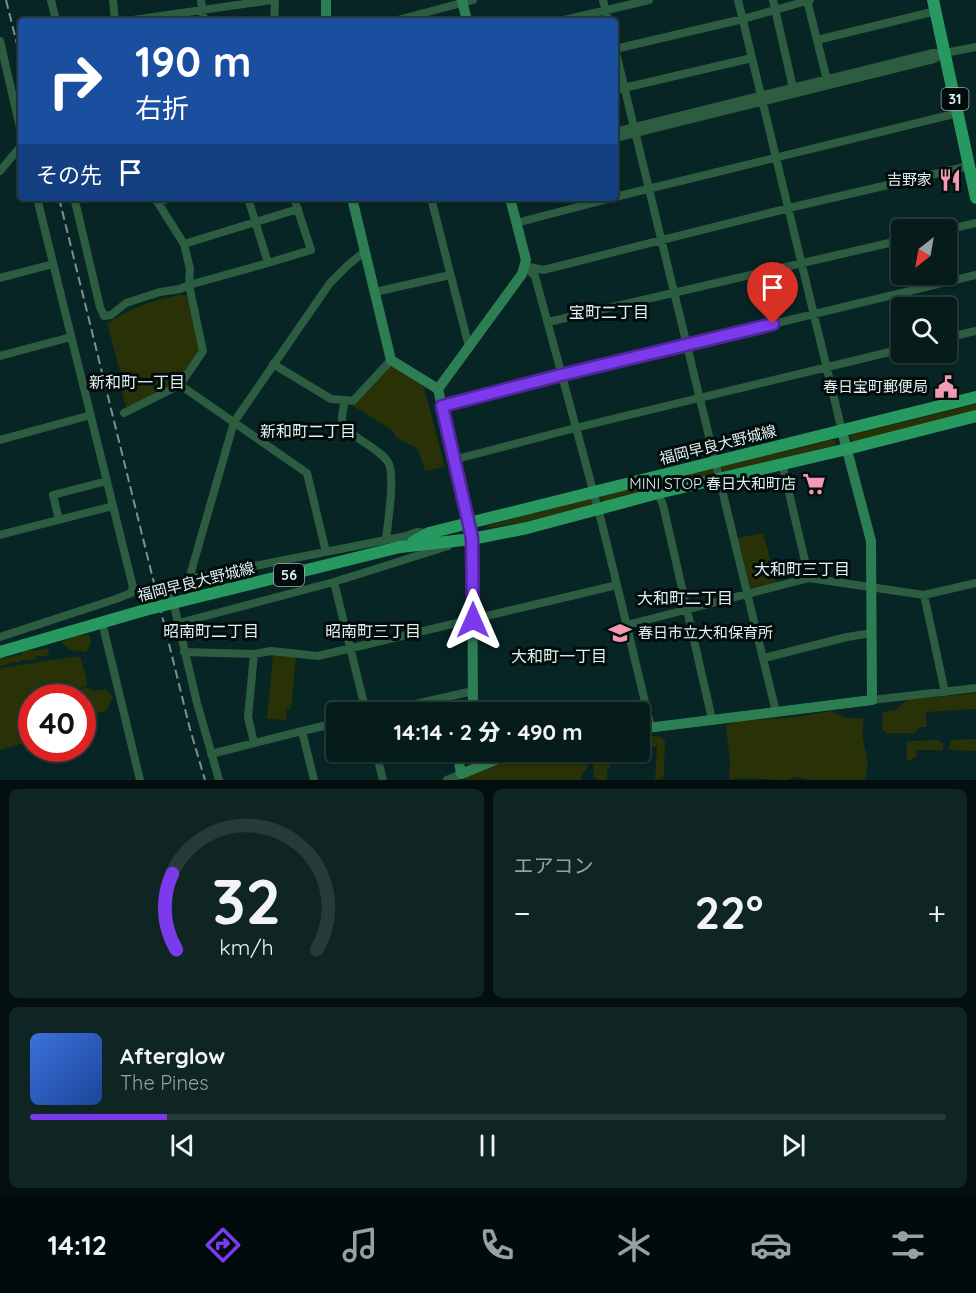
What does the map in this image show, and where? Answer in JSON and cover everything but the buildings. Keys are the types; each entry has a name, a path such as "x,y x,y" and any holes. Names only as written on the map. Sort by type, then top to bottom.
{"main road":[{"name":"31","path":"934,5 976,198"},
{"name":"福岡早良大野城線","path":"400,547 429,533 976,397"},
{"name":"福岡早良大野城線","path":"0,652 145,610 400,547 527,528 658,493 976,416"}],"street":[{"path":"51,0 55,18"},
{"path":"113,0 115,18"},
{"path":"139,18 202,4 274,0 274,18"},
{"path":"326,0 326,18"},
{"path":"603,0 607,18"},
{"path":"572,18 649,0"},
{"path":"738,0 842,431 871,541 872,700"},
{"path":"773,0 794,88"},
{"path":"618,48 743,19 808,0 827,82"},
{"path":"405,18 466,1 467,18"},
{"path":"817,40 934,5"},
{"path":"0,41 18,119"},
{"path":"618,132 635,130 763,99 933,53 976,47"},
{"path":"618,89 752,58"},
{"path":"618,61 776,712"},
{"path":"763,99 794,88 827,82"},
{"path":"618,197 958,113"},
{"path":"618,137 635,130"},
{"path":"0,171 18,150"},
{"path":"525,266 543,270 662,239 969,166"},
{"path":"0,637 131,593 133,586 38,201"},
{"path":"75,201 104,316 111,315 126,303 160,292 180,289 311,250 295,201"},
{"path":"124,413 180,385 203,351 189,285 190,269 184,244 158,201"},
{"path":"249,201 268,263"},
{"path":"355,201 364,252 391,360 438,389 472,538 472,702"},
{"path":"432,201 469,347"},
{"path":"438,389 522,274 525,260 511,201"},
{"path":"516,222 601,201"},
{"path":"184,244 298,209"},
{"path":"957,227 976,223"},
{"path":"548,322 891,242"},
{"path":"189,579 234,422 330,283 364,252"},
{"path":"0,278 53,264"},
{"path":"525,266 535,276 548,322 598,509 651,727 976,688"},
{"path":"375,292 450,275"},
{"path":"442,406 687,344 976,275"},
{"path":"957,335 976,331"},
{"path":"0,356 71,337"},
{"path":"453,460 891,352"},
{"path":"273,364 331,399 353,401 391,360"},
{"path":"180,385 307,473 326,552"},
{"path":"345,400 342,421 346,428 380,453 389,463 392,477 386,539"},
{"path":"0,440 91,415"},
{"path":"782,463 809,578"},
{"path":"59,520 53,495 107,481"},
{"path":"658,493 663,505 712,719"},
{"path":"0,535 113,506"},
{"path":"219,780 184,652 170,588 174,582 417,532 429,533"},
{"path":"179,623 334,582 472,538"},
{"path":"627,625 809,578 924,595 976,583"},
{"path":"334,582 363,702"},
{"path":"184,652 254,654 272,651 318,656 616,585"},
{"path":"924,595 945,692"},
{"path":"102,622 140,780"},
{"path":"764,658 872,633"},
{"path":"254,654 248,717 254,743"},
{"path":"424,702 473,691"},
{"path":"212,754 326,725"},
{"path":"302,731 313,780"},
{"path":"379,762 383,780"},
{"path":"459,762 460,774"},
{"path":"448,780 490,762"}],"green space":[{"path":"180,295 187,296 200,350 182,380 168,390 126,409 120,382 122,379 107,323 142,305"},
{"path":"393,366 424,387 445,467 425,471 418,449 396,437 392,430 353,406 389,367"},
{"path":"976,404 976,411 852,442 850,435"},
{"path":"835,439 836,445 723,473 721,466"},
{"path":"713,468 715,475 602,502 600,495"},
{"path":"593,497 595,504 526,522 489,528 486,526"},
{"path":"763,533 777,584 751,591 738,538"},
{"path":"89,634 91,644 86,652 70,650 61,642 73,637"},
{"path":"48,648 49,653 46,656 36,656 35,660 21,660 19,663 12,662 0,666 0,658 21,655 23,649 36,651"},
{"path":"273,654 296,656 291,709 287,709 286,720 267,719"},
{"path":"80,656 88,684 18,684 18,745 0,750 0,668"},
{"path":"106,689 113,697 106,711 96,713 96,691"},
{"path":"976,693 976,709 926,712 926,727 919,727 915,733 888,733 882,730 883,712 895,710 907,700"},
{"path":"831,711 844,717 864,719 863,737 868,765 864,780 809,780 795,777 787,780 740,778 729,780 730,765 726,725 740,721 797,717"},
{"path":"659,736 665,741 662,779 655,780 657,747 650,747 650,737"},
{"path":"976,739 976,751 949,750 951,740"},
{"path":"939,740 943,744 943,750 917,750 916,757 907,760 907,741"},
{"path":"499,762 587,762 588,767 581,775 581,780 465,780 464,777"},
{"path":"593,762 610,762 610,769 607,769 607,780 598,780 594,777"}],"railway":[{"path":"6,0 18,48"},
{"path":"60,201 190,729 205,780"}],"place":[{"name":"吉野家","path":"950,180"},
{"name":"春日宝町郵便局","path":"946,387"},
{"name":"MINI STOP 春日大和町店","path":"814,484"},
{"name":"春日市立大和保育所","path":"620,633"}],"district":[{"name":"宝町二丁目","path":"609,312"},
{"name":"新和町一丁目","path":"137,382"},
{"name":"新和町二丁目","path":"308,431"},
{"name":"大和町三丁目","path":"802,569"},
{"name":"大和町二丁目","path":"685,598"},
{"name":"昭南町二丁目","path":"211,631"},
{"name":"昭南町三丁目","path":"373,631"},
{"name":"大和町一丁目","path":"559,656"}],"route":[{"path":"473,620 472,538 442,406 773,324"}]}
